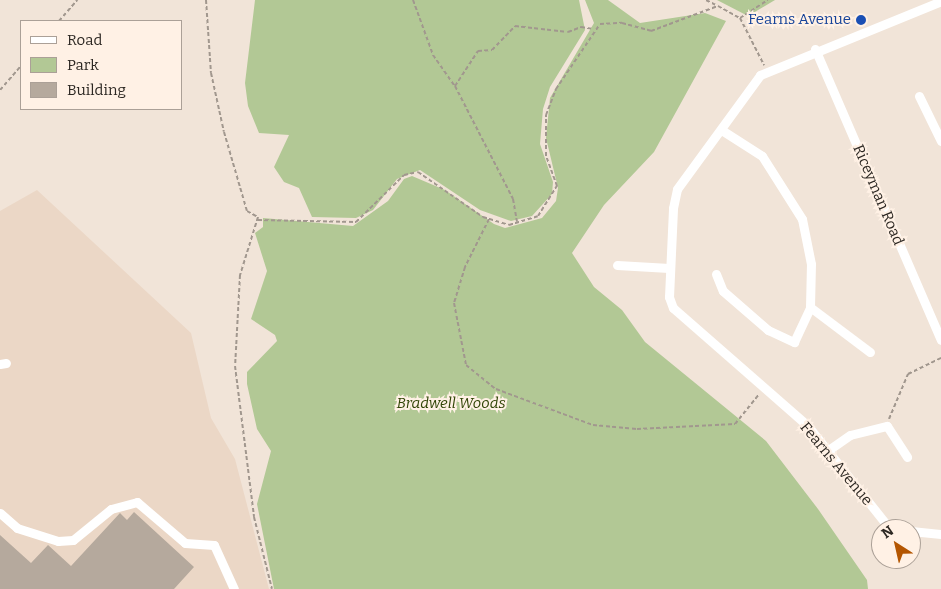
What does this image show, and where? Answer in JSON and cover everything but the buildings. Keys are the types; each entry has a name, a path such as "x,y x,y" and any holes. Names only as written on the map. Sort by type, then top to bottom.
{"street":[{"name":"Fearns Avenue","path":"882,519 808,426 673,308 669,268 677,189 723,130 760,75 815,49 941,1"},
{"name":"Riceyman Road","path":"815,49 939,328 941,340"},
{"path":"919,96 941,141"},
{"path":"716,274 722,291 768,330 794,342 810,308 811,264 802,220 762,156 723,130"},
{"path":"617,265 669,268"},
{"path":"810,308 870,352"},
{"path":"827,451 850,435 887,426 907,457"},
{"path":"0,513 17,528 58,542 73,540 111,509 137,502 185,543 214,545 234,589"},
{"path":"921,532 941,534"}],"path":[{"path":"60,20 77,0"},
{"path":"206,0 211,73 224,132 247,211 258,220 356,222 404,176 418,172 489,219 508,225 538,216 551,200 556,186 545,149 546,115 556,89 600,24 622,23 651,31 718,6 740,18 767,72"},
{"path":"413,0 433,55 455,86 514,199 517,222"},
{"path":"706,0 740,18"},
{"path":"740,18 768,0"},
{"path":"455,86 478,51 492,50 515,26 568,32 581,27 595,29"},
{"path":"0,90 20,67"},
{"path":"489,219 465,268 454,303 466,365 496,389 593,425 637,429 735,424 764,388"},
{"path":"258,220 245,248 240,275 235,366 254,517 272,589"},
{"path":"887,426 908,374 941,358"}],"shaded area":[{"path":"37,190 191,333 211,418 235,459 269,589 0,589 0,211"}],"green space":[{"path":"255,0 579,0 585,30 550,87 543,109 540,144 553,182 552,194 532,216 511,221 480,210 420,170 397,179 373,210 356,218 312,217 299,188 284,182 274,167 289,135 259,133 248,106 245,83"},
{"name":"Bradwell Woods","path":"585,0 608,0 640,23 705,13 726,21 654,152 604,205 572,253 594,287 622,310 645,342 766,441 818,509 867,580 868,589 274,589 257,504 271,451 257,429 247,384 247,372 277,341 275,335 251,319 267,271 255,233 263,227 263,218 353,226 388,201 404,179 412,176 445,190 494,224 505,228 542,218 556,201 558,188 546,138 550,98 594,23"},
{"path":"717,0 775,0 748,16"}],"place":[{"name":"Fearns Avenue","path":"861,20"}]}
